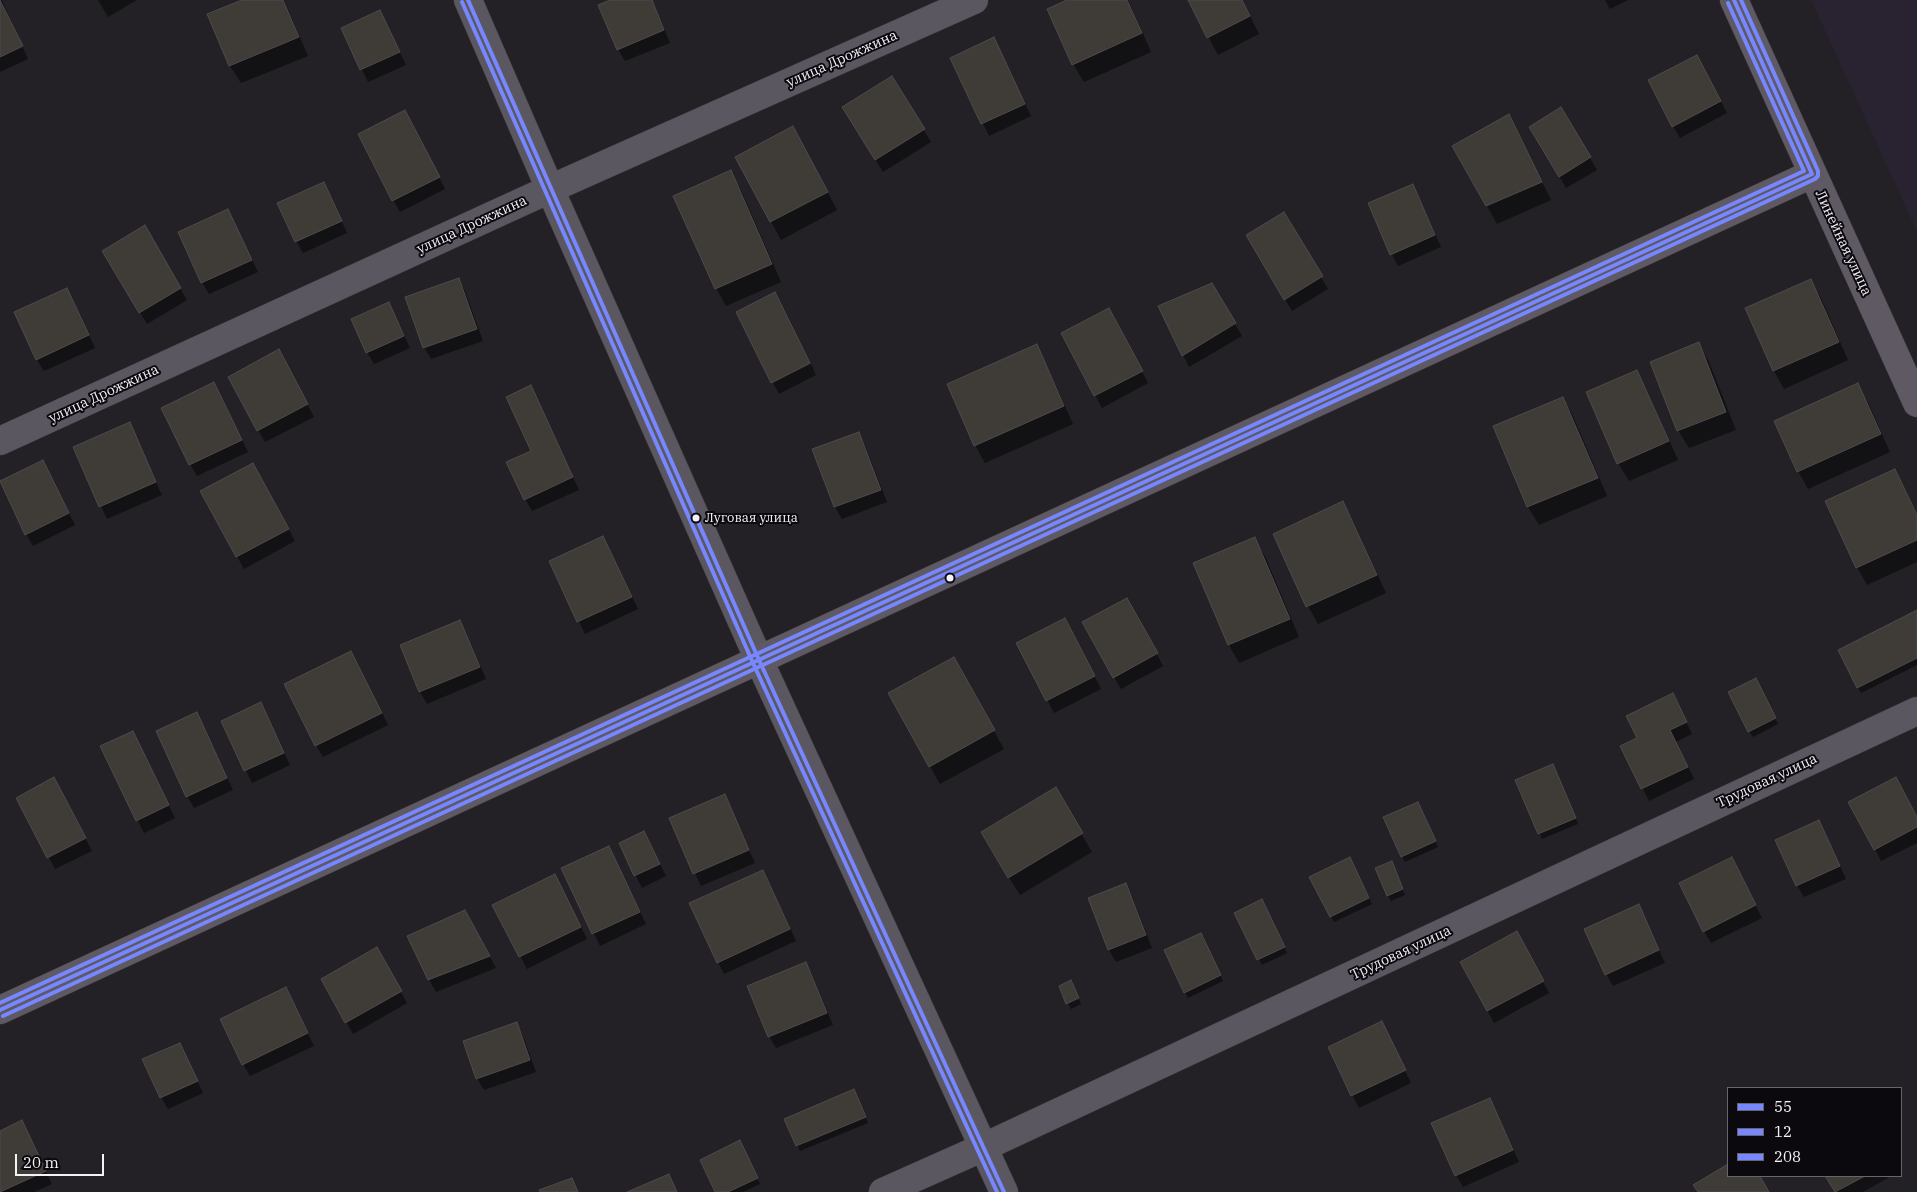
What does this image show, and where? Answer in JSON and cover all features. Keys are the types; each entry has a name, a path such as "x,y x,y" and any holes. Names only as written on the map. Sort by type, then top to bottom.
{"street":[{"path":"468,0 759,660 1004,1192"},
{"name":"улица Дрожжина","path":"0,441 550,189 974,0"},
{"name":"Линейная улица","path":"1734,0 1917,403"},
{"path":"0,1010 1812,174"},
{"name":"Трудовая улица","path":"883,1192 984,1147 1917,711"}],"shaded area":[{"path":"1811,0 1917,0 1917,232"}],"building":[{"path":"0,0 23,46 0,57"},
{"path":"242,0 283,0 299,37 229,66 207,14"},
{"path":"610,0 652,0 664,30 617,50 598,5"},
{"path":"1067,0 1127,0 1142,33 1072,65 1047,9"},
{"path":"1188,0 1242,0 1250,16 1207,38"},
{"path":"380,10 400,52 360,70 341,28"},
{"path":"994,37 1025,104 981,124 950,58"},
{"path":"1697,55 1721,101 1672,127 1648,80"},
{"path":"892,76 925,129 875,160 842,107"},
{"path":"1561,107 1591,157 1559,177 1529,127"},
{"path":"405,110 440,177 392,201 358,134"},
{"path":"1509,114 1542,182 1486,206 1452,146"},
{"path":"793,126 828,192 770,222 735,157"},
{"path":"731,170 772,264 715,289 673,196"},
{"path":"324,182 342,221 295,242 277,203"},
{"path":"1413,184 1435,235 1390,255 1368,203"},
{"path":"228,209 252,260 201,283 178,232"},
{"path":"1284,212 1323,276 1284,300 1246,235"},
{"path":"145,225 181,288 139,313 102,251"},
{"path":"459,278 477,329 423,348 405,297"},
{"path":"1811,279 1839,342 1773,371 1745,308"},
{"path":"1212,283 1236,323 1182,356 1158,306"},
{"path":"67,288 89,335 36,360 14,312"},
{"path":"775,292 810,363 771,383 736,312"},
{"path":"389,302 404,336 366,353 351,319"},
{"path":"1109,308 1143,371 1094,396 1061,333"},
{"path":"1699,342 1726,412 1677,431 1650,362"},
{"path":"1037,344 1064,406 974,446 947,384"},
{"path":"279,349 308,404 257,431 228,377"},
{"path":"1637,370 1669,441 1617,464 1586,392"},
{"path":"214,382 242,440 189,465 161,408"},
{"path":"1858,383 1881,434 1797,472 1774,421"},
{"path":"531,385 573,477 524,500 506,462 531,451 506,397"},
{"path":"1563,397 1598,478 1527,507 1493,426"},
{"path":"130,422 156,482 99,507 73,447"},
{"path":"859,432 881,490 834,507 812,449"},
{"path":"43,460 69,513 25,535 0,481"},
{"path":"253,463 289,529 236,557 200,491"},
{"path":"1895,469 1917,515 1917,540 1856,568 1825,501"},
{"path":"1343,501 1377,575 1306,607 1273,534"},
{"path":"603,536 632,597 577,622 549,561"},
{"path":"1255,537 1290,619 1228,645 1193,563"},
{"path":"1127,598 1158,653 1113,678 1082,622"},
{"path":"1917,610 1917,658 1857,688 1838,650"},
{"path":"1065,618 1095,676 1046,701 1016,643"},
{"path":"460,620 480,667 419,692 400,645"},
{"path":"351,651 382,713 315,746 284,684"},
{"path":"954,657 995,730 929,767 888,693"},
{"path":"1756,678 1776,718 1748,732 1728,692"},
{"path":"1673,693 1687,722 1670,730 1688,767 1641,789 1620,746 1637,738 1626,716"},
{"path":"261,702 284,753 244,771 221,721"},
{"path":"197,712 227,778 186,797 156,731"},
{"path":"133,731 169,805 136,821 100,746"},
{"path":"1553,764 1576,818 1538,834 1515,780"},
{"path":"54,777 86,838 47,858 16,798"},
{"path":"1896,777 1917,817 1917,827 1874,850 1848,802"},
{"path":"1056,787 1083,833 1008,878 981,832"},
{"path":"725,794 749,850 693,874 669,818"},
{"path":"1418,802 1436,841 1401,857 1383,817"},
{"path":"1819,820 1840,866 1796,886 1775,840"},
{"path":"644,831 660,864 634,876 619,843"},
{"path":"609,846 640,912 592,934 561,868"},
{"path":"1350,857 1369,898 1330,917 1309,877"},
{"path":"1732,857 1756,905 1703,932 1679,883"},
{"path":"1392,861 1403,889 1387,896 1375,868"},
{"path":"763,870 790,929 717,963 689,903"},
{"path":"555,874 581,927 519,957 492,905"},
{"path":"1126,883 1146,935 1108,950 1088,898"},
{"path":"1262,899 1285,947 1257,960 1234,913"},
{"path":"1639,904 1659,950 1605,975 1584,929"},
{"path":"465,910 490,956 428,980 407,936"},
{"path":"1517,931 1544,981 1487,1011 1460,962"},
{"path":"1201,933 1221,975 1184,993 1164,950"},
{"path":"377,947 402,991 345,1023 321,979"},
{"path":"806,962 827,1013 768,1037 747,986"},
{"path":"1071,980 1079,998 1066,1004 1059,986"},
{"path":"286,987 308,1033 242,1065 220,1019"},
{"path":"1382,1021 1406,1070 1351,1096 1328,1047"},
{"path":"517,1022 530,1060 476,1079 463,1041"},
{"path":"180,1043 198,1081 160,1098 142,1059"},
{"path":"854,1089 866,1117 796,1146 784,1119"},
{"path":"1490,1098 1513,1150 1455,1176 1431,1123"},
{"path":"22,1120 46,1171 0,1192 0,1131"},
{"path":"740,1140 758,1178 728,1192 715,1192 700,1160"},
{"path":"1727,1165 1727,1177 1761,1177 1769,1192 1698,1192 1693,1185"},
{"path":"669,1174 677,1192 627,1192"},
{"path":"1826,1177 1863,1177 1835,1192"},
{"path":"572,1178 578,1192 540,1192 539,1190"}],"transit line":[{"path":"468,0 759,660 1004,1192"},
{"name":"55","path":"0,1010 1812,174 1734,0"},
{"name":"12","path":"3,1016 1815,179 1818,176 1818,171 1741,0"},
{"path":"462,2 753,663 997,1192"},
{"name":"208","path":"0,1003 1804,171 1728,3"}],"place":[{"name":"Луговая улица","path":"696,518"}]}
